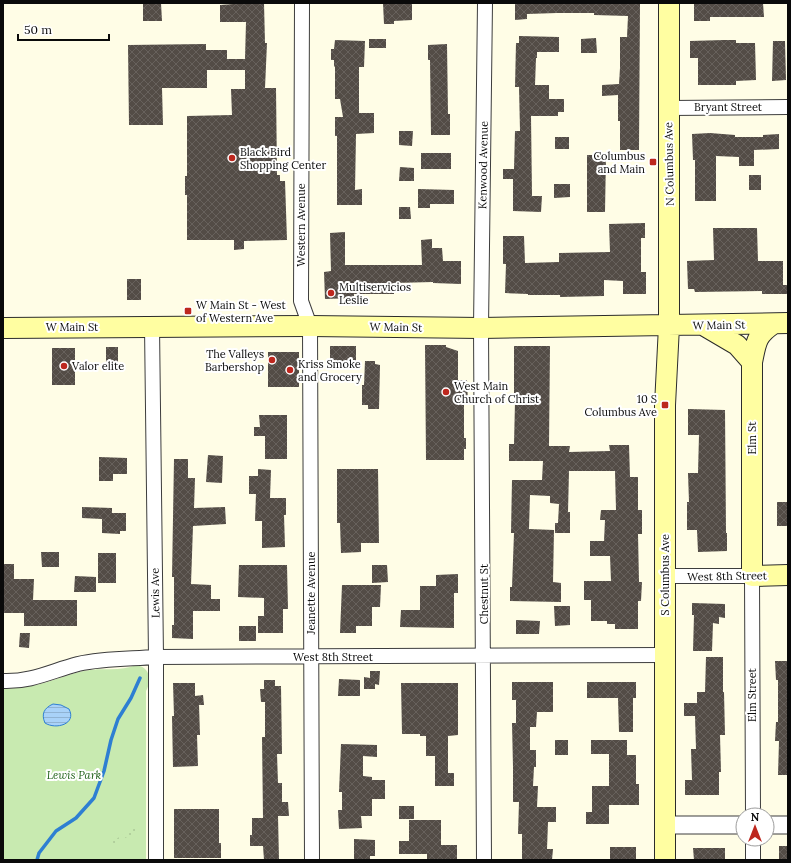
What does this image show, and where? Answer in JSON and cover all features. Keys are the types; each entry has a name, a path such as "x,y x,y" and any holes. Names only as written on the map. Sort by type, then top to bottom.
{"main road":[{"name":"N Columbus Ave","path":"669,3 669,326"},
{"name":"W Main St","path":"3,328 310,326 481,328 780,323"},
{"name":"Elm St","path":"752,576 752,362 757,339 763,330 780,323"},
{"path":"702,325 737,345 752,362"},
{"name":"S Columbus Ave","path":"666,860 665,576 666,405 669,326"},
{"name":"West 8th Street","path":"752,576 788,575"}],"street":[{"name":"Western Avenue","path":"302,3 301,301 310,326"},
{"name":"Kenwood Avenue","path":"481,328 485,3"},
{"name":"Bryant Street","path":"669,108 788,107"},
{"name":"Lewis Ave","path":"152,326 156,657 156,860"},
{"name":"Jeanette Avenue","path":"310,326 312,860"},
{"name":"Chestnut St","path":"481,328 484,860"},
{"name":"West 8th Street","path":"665,576 752,576"},
{"name":"Elm Street","path":"752,576 753,807"},
{"name":"West 8th Street","path":"3,681 26,680 76,665 99,660 156,657 484,657 665,655"},
{"path":"666,825 735,825"},
{"path":"775,825 788,825"},
{"path":"753,847 753,860"}],"green space":[{"name":"Lewis Park","path":"136,665 141,666 147,671 149,678 146,691 146,860 3,860 3,689 35,685 84,671 97,669 117,669"},
{"path":"136,827 136,832 111,846 111,842"}],"water":[{"path":"53,704 61,705 69,709 71,714 68,722 60,726 45,723 43,714 45,709"}],"building":[{"path":"143,3 161,3 162,21 143,21"},
{"name":"Black Bird Shopping Center","path":"264,3 265,43 267,43 265,88 276,88 277,175 280,175 280,181 285,181 287,240 244,241 244,249 234,250 234,240 187,240 187,195 185,195 185,176 187,176 187,116 232,115 231,89 245,89 245,70 207,70 207,88 162,88 163,125 129,125 128,45 206,44 206,50 227,50 227,59 245,59 246,22 220,22 220,5"},
{"path":"383,3 412,3 412,20 394,21 394,24 384,24"},
{"path":"515,3 640,3 639,150 620,150 618,95 602,96 602,85 619,84 620,37 627,37 628,16 594,15 594,13 527,14 527,19 515,20"},
{"path":"694,3 763,3 764,17 710,17 710,21 694,21"},
{"path":"519,36 559,37 559,52 537,52 536,58 535,85 549,85 549,99 564,99 564,112 558,112 558,116 531,116 532,196 542,196 541,212 513,211 513,179 503,179 503,169 514,169 515,131 520,131 519,87 515,87 516,43 519,43"},
{"path":"596,38 597,53 581,53 581,39"},
{"path":"369,39 386,39 386,48 369,48"},
{"path":"335,40 365,41 364,67 359,67 359,113 374,113 374,133 356,134 355,190 362,189 362,205 337,205 337,136 335,136 335,117 343,117 340,99 335,99 335,67 334,60 331,60 331,49 334,49"},
{"path":"736,40 736,43 755,43 756,80 736,81 736,85 698,85 698,58 690,58 690,41"},
{"path":"773,41 785,41 786,80 772,81"},
{"path":"447,44 448,114 450,114 450,135 431,135 430,60 428,60 428,45"},
{"path":"399,131 413,131 412,146 399,145"},
{"path":"710,133 735,135 735,137 763,137 763,135 779,134 779,149 754,150 754,166 739,166 739,157 716,156 716,201 695,201 695,160 693,160 692,134"},
{"path":"555,137 569,137 569,149 555,149"},
{"path":"421,153 451,153 451,169 421,169"},
{"path":"587,155 606,155 605,212 587,212"},
{"path":"400,167 414,168 414,181 399,181"},
{"path":"749,175 761,175 761,190 749,190"},
{"path":"554,184 570,184 570,197 554,198"},
{"path":"418,189 454,190 454,204 430,204 430,208 418,208"},
{"path":"399,207 410,207 411,219 399,219"},
{"path":"645,223 645,238 641,238 641,272 646,272 646,294 623,294 623,281 604,280 604,296 560,297 560,295 505,293 506,264 503,264 503,236 524,236 525,263 559,262 559,253 610,252 609,224"},
{"path":"713,228 757,228 758,261 783,261 783,285 787,285 787,294 762,294 762,291 695,292 694,289 688,289 687,261 714,260"},
{"path":"345,232 345,265 422,265 421,240 432,239 432,248 442,248 443,261 461,261 461,284 433,282 394,283 394,294 354,294 354,298 325,299 324,272 331,271 330,233"},
{"path":"127,279 141,279 141,300 127,300"},
{"name":"West Main Church of Christ","path":"425,345 446,345 446,347 458,351 458,380 467,380 468,404 464,404 464,438 466,438 466,449 464,449 464,460 426,460"},
{"path":"330,346 356,346 356,362 330,362"},
{"path":"514,346 550,346 549,446 570,446 569,452 610,451 609,445 629,445 630,477 638,477 638,510 642,510 642,534 638,534 639,582 642,582 641,601 638,601 638,629 615,629 615,624 607,624 607,621 591,621 591,600 584,600 584,581 611,581 610,556 590,556 590,541 604,541 605,520 600,520 601,510 616,510 615,471 569,471 568,512 570,512 570,533 555,533 555,523 558,523 559,504 550,503 550,496 530,495 529,529 554,530 553,582 561,583 561,602 510,601 514,533 511,533 512,480 542,480 543,461 509,461 509,444 514,444"},
{"path":"106,347 118,347 118,365 106,365"},
{"name":"Valor elite","path":"52,348 75,348 75,385 52,385"},
{"path":"268,352 299,352 299,387 268,387"},
{"path":"365,361 375,361 375,364 380,365 379,409 368,409 368,405 362,405 362,385 364,385"},
{"path":"688,409 725,410 727,551 698,552 697,530 687,530 687,502 689,502 688,473 698,473 699,435 688,435"},
{"path":"259,415 287,415 287,459 265,459 265,436 254,436 254,427 260,427"},
{"path":"208,455 223,456 222,483 206,482"},
{"path":"99,457 127,458 127,474 113,474 113,481 99,481"},
{"path":"174,459 188,459 188,478 195,478 194,508 225,507 226,524 193,526 191,584 211,585 211,599 220,599 220,611 193,611 193,639 172,638 172,625 174,625 174,577 172,577"},
{"path":"258,469 271,470 270,498 286,498 286,515 284,515 285,547 262,548 262,521 255,521 256,494 249,494 249,476 258,476"},
{"path":"337,469 378,469 379,543 361,543 361,552 341,553 340,523 337,523"},
{"path":"777,502 788,502 788,526 777,526"},
{"path":"82,507 112,508 112,513 126,513 126,531 120,531 120,534 102,533 102,519 82,518"},
{"path":"41,552 59,552 59,567 42,567"},
{"path":"98,553 116,553 116,583 98,583"},
{"path":"3,564 14,564 14,579 34,579 33,600 77,600 77,626 24,626 24,613 3,613"},
{"path":"239,565 287,565 288,609 283,609 283,633 258,633 258,616 264,616 264,598 238,597"},
{"path":"372,565 387,565 388,582 372,583"},
{"path":"458,574 458,593 454,593 454,628 400,627 401,610 420,610 420,586 436,586 436,575"},
{"path":"75,576 96,577 96,592 74,592"},
{"path":"342,585 381,585 380,607 372,607 372,626 356,626 356,633 340,633"},
{"path":"692,603 725,604 725,618 719,617 719,624 713,623 712,651 693,651 694,615 692,615"},
{"path":"554,606 570,606 570,625 555,626"},
{"path":"516,620 540,621 539,634 516,634"},
{"path":"239,626 256,626 256,641 239,641"},
{"path":"20,633 30,633 29,648 19,647"},
{"path":"706,657 723,657 725,735 720,735 721,772 719,772 719,795 685,795 685,780 692,780 691,749 696,749 695,716 684,716 684,703 697,703 697,692 705,692"},
{"path":"775,661 788,661 788,775 778,775 779,741 775,741 776,722 778,722 778,680 776,680"},
{"path":"370,671 380,671 379,685 375,684 375,689 364,689 364,677 370,678"},
{"path":"339,679 360,680 360,696 338,696"},
{"path":"264,680 275,680 275,686 281,686 282,754 277,754 278,783 282,783 282,802 288,802 289,816 278,816 279,860 264,860 263,846 250,846 250,835 252,835 252,818 263,818 262,737 265,737 265,702 261,702 260,689 264,689"},
{"path":"512,682 553,682 553,712 537,712 536,727 530,727 530,750 536,750 536,767 534,767 533,786 538,786 537,807 556,807 556,822 548,822 547,849 553,849 552,860 522,860 522,834 518,834 519,802 513,802 512,723 516,723 516,700 512,700"},
{"path":"587,682 636,682 636,698 633,698 633,732 619,732 618,698 587,698"},
{"path":"173,683 195,683 195,696 203,695 204,705 199,705 200,735 197,735 198,766 173,767"},
{"path":"401,683 458,683 458,735 448,736 448,773 454,773 454,786 435,786 435,756 426,756 426,736 420,736 420,734 402,734"},
{"path":"555,740 568,740 568,755 555,755"},
{"path":"591,740 627,740 627,755 636,755 636,784 639,784 639,805 609,805 609,824 586,824 586,812 592,812 592,786 609,786 609,754 591,754"},
{"path":"341,744 377,745 377,757 363,756 363,776 372,777 372,780 385,780 385,799 372,799 372,816 361,816 362,828 339,829 338,810 342,810 342,792 339,792"},
{"path":"399,806 414,806 414,819 399,819"},
{"path":"174,809 219,809 219,843 221,843 221,858 174,858"},
{"path":"409,820 441,820 441,845 457,845 457,859 427,859 427,854 399,854 399,841 409,841"},
{"path":"354,839 375,840 375,856 370,856 370,860 354,860"},
{"path":"779,846 788,846 788,860 779,860"},
{"path":"610,847 636,847 636,860 610,860"},
{"path":"693,848 725,848 725,860 694,860"}],"waterway":[{"path":"37,860 39,853 56,831 76,818 94,798 104,771 111,740 118,719 131,698 140,678"}],"place":[{"name":"Black Bird Shopping Center","path":"232,158"},
{"name":"Columbus and Main","path":"653,162"},
{"name":"Multiservicios Leslie","path":"331,293"},
{"name":"W Main St - West of Western Ave","path":"188,311"},
{"name":"The Valleys Barbershop","path":"272,360"},
{"name":"Valor elite","path":"64,366"},
{"name":"Kriss Smoke and Grocery","path":"290,370"},
{"name":"West Main Church of Christ","path":"446,392"},
{"name":"10 S Columbus Ave","path":"665,405"}]}
